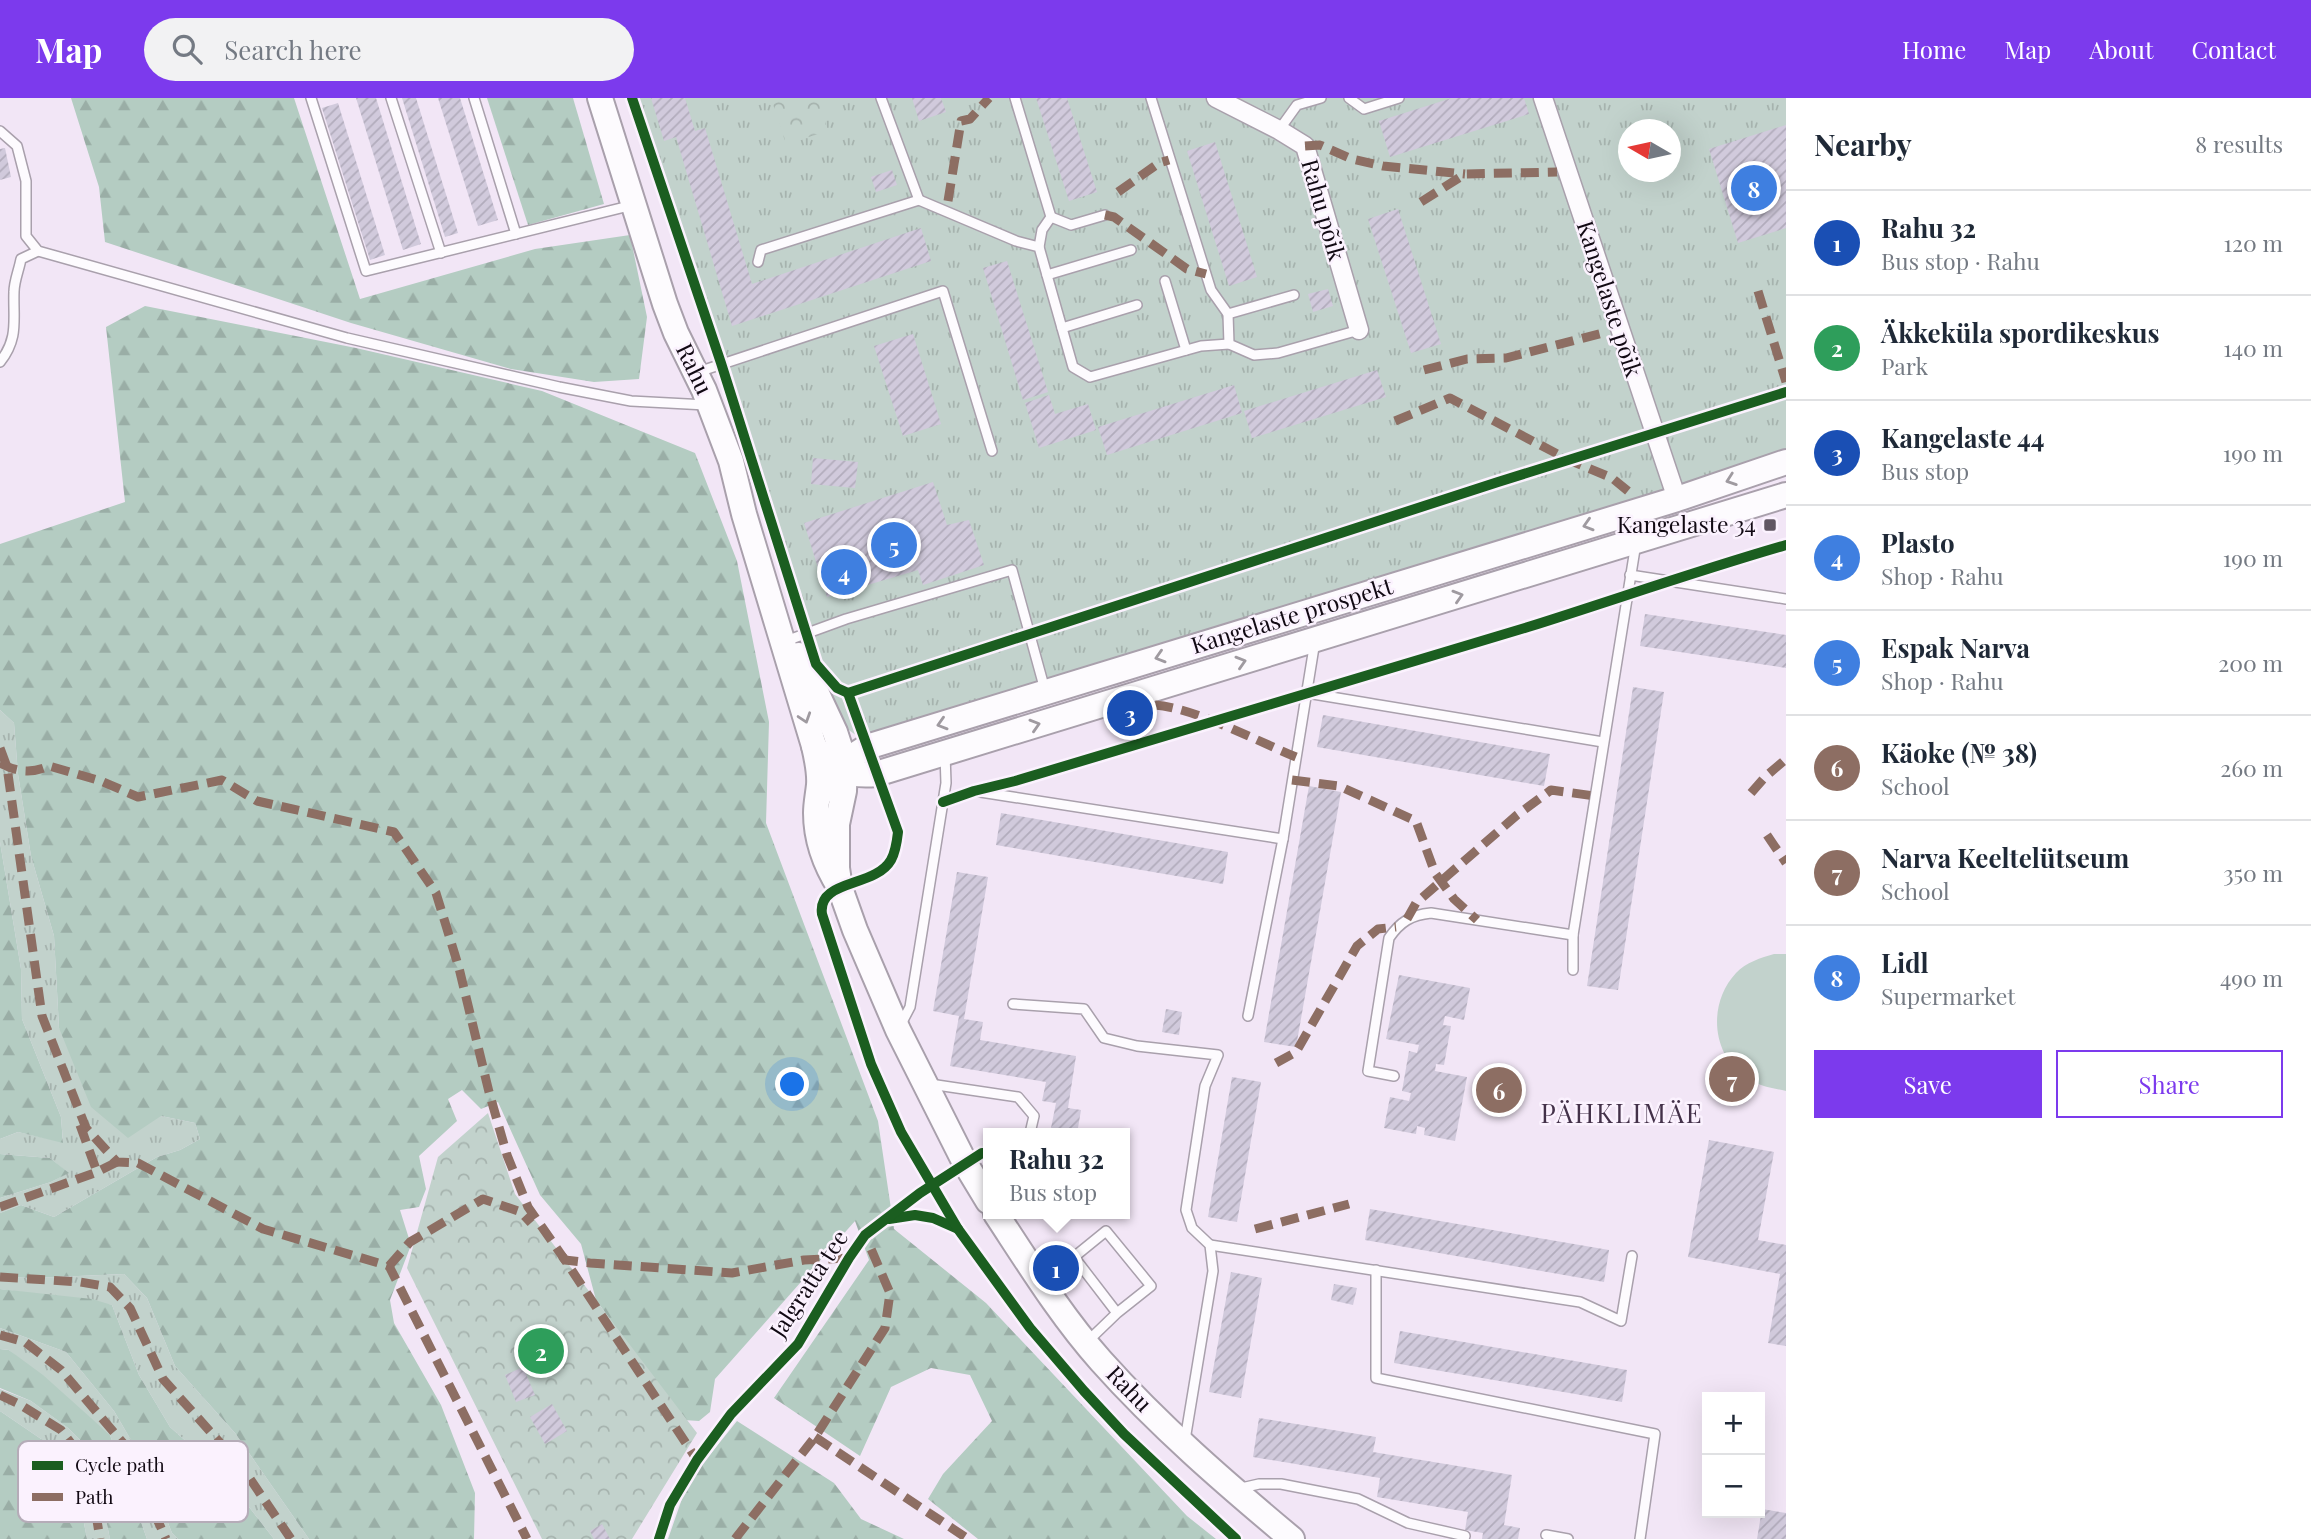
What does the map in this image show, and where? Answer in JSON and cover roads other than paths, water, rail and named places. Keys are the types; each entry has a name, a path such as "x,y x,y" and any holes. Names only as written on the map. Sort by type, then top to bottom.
{"main road":[{"name":"Rahu","path":"600,98 665,304 711,406 731,461 744,514 814,746 819,774 816,813 823,855 840,888"},
{"name":"Kangelaste prospekt","path":"818,798 843,768 867,747 1677,499 1786,462"},
{"name":"Kangelaste prospekt","path":"876,774 1786,495"},
{"name":"Rahu","path":"783,642 796,649 835,732 845,791 838,811 837,868 840,888 855,930 923,1083 983,1193"},
{"path":"835,732 850,743 867,747"},
{"path":"814,746 822,758 843,768 864,776 876,774"},
{"path":"838,839 842,822 856,796 876,774"},
{"name":"Rahu","path":"999,1219 1046,1291 1100,1360 1184,1445 1292,1539"}],"street":[{"name":"Rahu põik","path":"1216,98 1304,146 1359,330"},
{"name":"Kangelaste põik","path":"1544,98 1677,499"}],"lane":[{"path":"312,98 366,271 633,205"},
{"path":"391,98 441,253"},
{"path":"474,98 516,234"},
{"path":"881,98 919,200"},
{"path":"1015,98 1051,217"},
{"path":"1151,98 1211,290 1228,314 1229,344"},
{"path":"1279,130 1297,105 1321,98"},
{"path":"1349,98 1364,109 1399,98"},
{"path":"0,131 17,146 26,181 26,236 38,251 333,334 413,353 631,401 711,406"},
{"path":"758,262 761,250 919,200 1016,241 1039,247"},
{"path":"1051,217 1071,225 1105,215"},
{"path":"1051,217 1042,230 1039,247 1073,367 1090,377 1201,346 1229,344 1254,355 1278,353 1359,330"},
{"path":"1047,275 1131,250"},
{"path":"0,362 9,350 16,323 14,290 21,259 38,251"},
{"path":"1165,281 1186,350"},
{"path":"696,373 943,291 992,451"},
{"path":"1228,314 1294,295"},
{"path":"1062,328 1137,305"},
{"path":"1573,970 1573,935 1636,542"},
{"path":"783,642 846,619 1012,570 1046,692"},
{"path":"1630,575 1786,599"},
{"path":"1248,1016 1283,839 1315,639"},
{"path":"1307,693 1603,742"},
{"path":"898,1030 910,1007 946,783 944,752"},
{"path":"974,791 1283,839"},
{"path":"1394,1076 1368,1071 1389,938 1396,927 1406,919 1431,913 1573,935"},
{"path":"1013,1004 1084,1009 1104,1038 1137,1046 1218,1055 1205,1086 1186,1210 1192,1228 1210,1245 1580,1301 1621,1321 1632,1256"},
{"path":"923,1083 1018,1097 1034,1116 1031,1128"},
{"path":"1087,1342 1151,1286 1106,1231 1074,1257 1117,1313"},
{"path":"1184,1445 1213,1271 1210,1245"},
{"path":"1376,1270 1376,1378 1655,1434 1640,1539"},
{"path":"1233,1489 1259,1484 1281,1484 1358,1499 1408,1523 1465,1536 1464,1539"},
{"path":"1546,1535 1568,1539"}],"place":[{"name":"Lidl","path":"1754,188"},
{"name":"Kangelaste 34","path":"1770,525"},
{"name":"Espak Narva","path":"894,545"},
{"name":"Plasto","path":"844,572"},
{"name":"Kangelaste 44","path":"1130,713"},
{"name":"Narva Keeltelütseum","path":"1732,1079"},
{"name":"Käoke (№ 38)","path":"1499,1090"},
{"name":"Rahu 32","path":"1056,1268"},
{"name":"Äkkeküla spordikeskus","path":"541,1351"}],"district":[{"name":"PÄHKLIMÄE","path":"1622,1114"}]}
